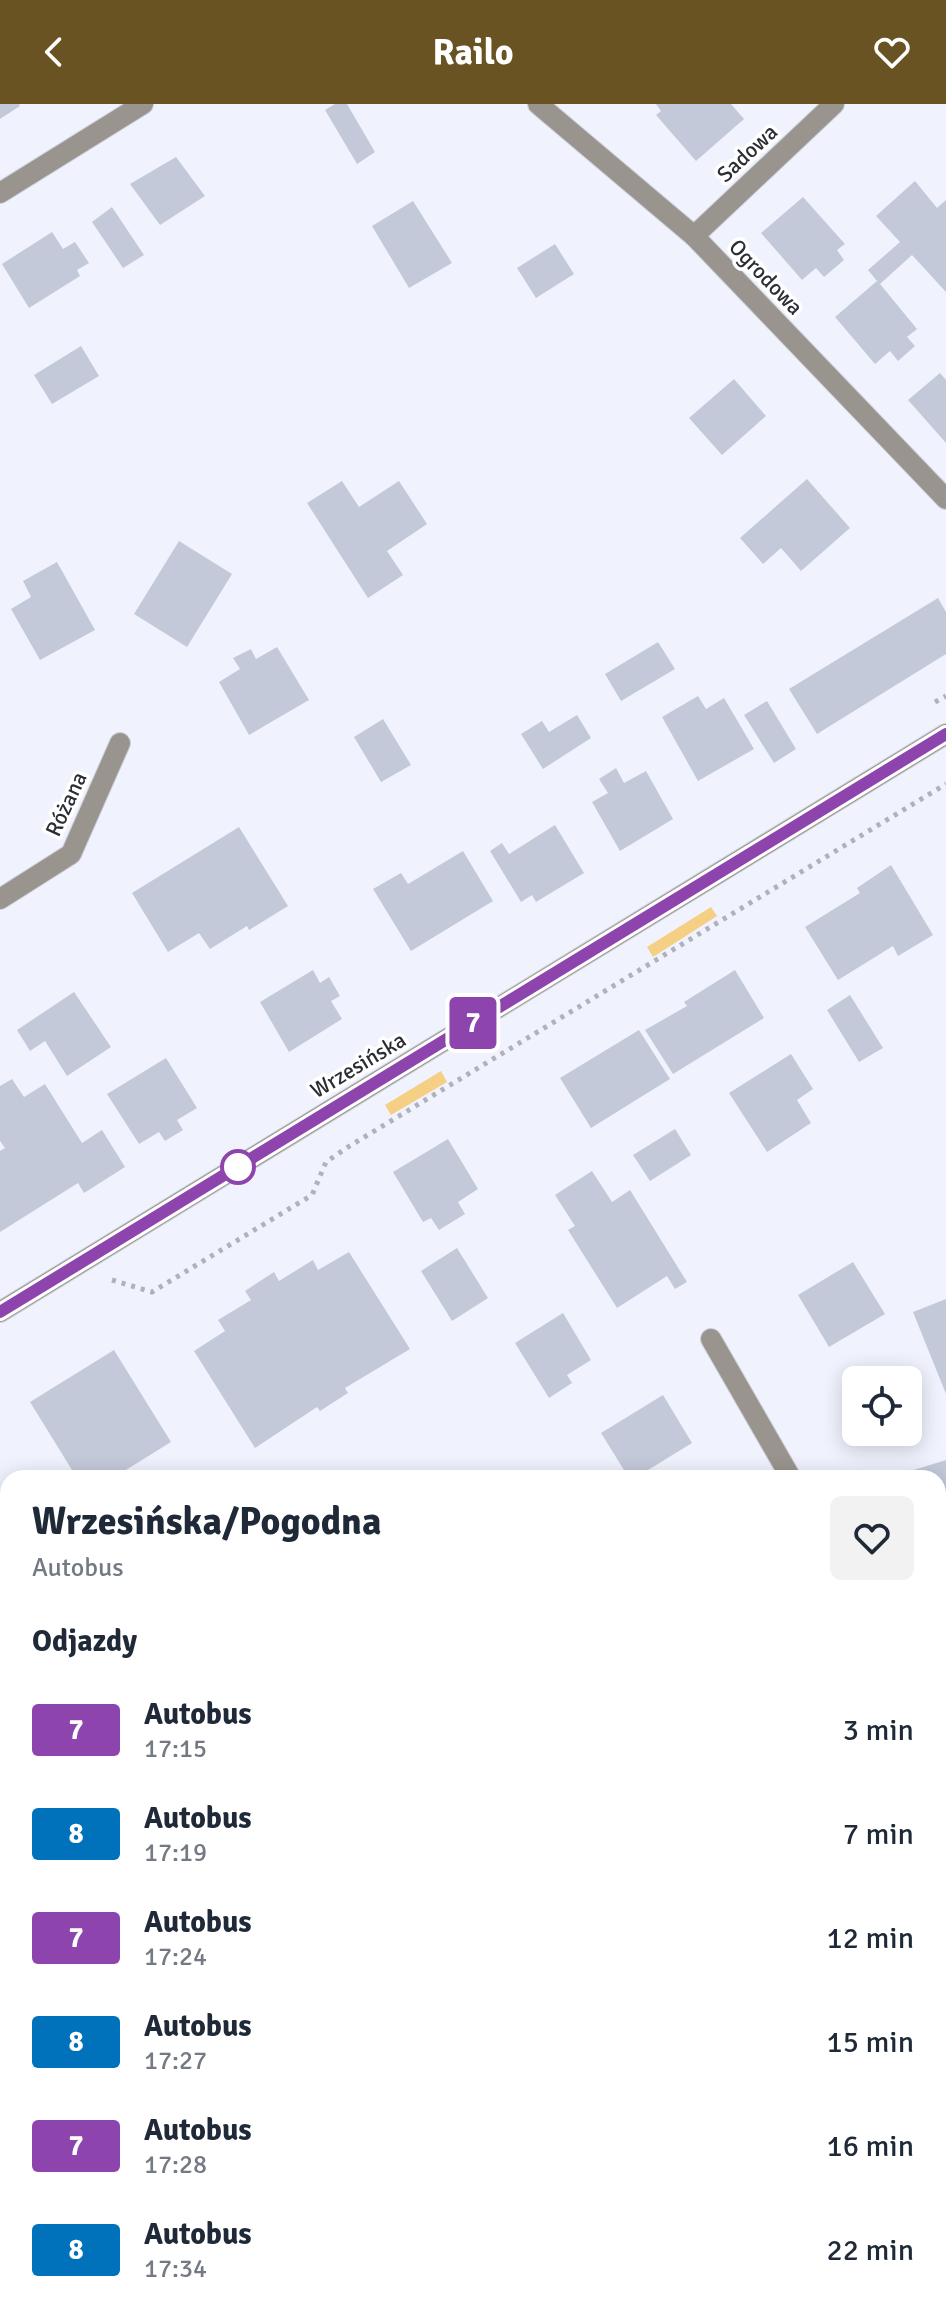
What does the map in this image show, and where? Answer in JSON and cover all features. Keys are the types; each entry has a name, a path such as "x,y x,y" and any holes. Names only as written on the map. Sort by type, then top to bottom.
{"street":[{"path":"0,193 143,104"},
{"name":"Ogrodowa","path":"538,104 694,236 946,499"},
{"name":"Sadowa","path":"694,236 834,104"},
{"name":"Wrzesińska","path":"0,1312 946,734"},
{"name":"Różana","path":"0,899 71,854 120,743"},
{"path":"711,1339 786,1470"},
{"path":"946,1956 946,1975"}],"path":[{"path":"101,1287 114,1279 152,1292 312,1195 326,1162 348,1147 946,784"}],"shaded area":[{"path":"711,907 717,916 653,957 647,947"},
{"path":"441,1071 447,1082 391,1115 385,1105"}],"building":[{"path":"0,104 19,104 20,106 0,119"},
{"path":"335,104 347,104 375,152 357,164 325,110"},
{"path":"656,104 731,104 744,119 696,161 656,115 661,111"},
{"path":"176,157 205,196 160,225 130,184"},
{"path":"915,181 937,208 946,200 946,292 912,255 880,284 917,329 907,337 915,346 898,361 890,351 875,364 835,317 877,281 868,270 900,242 876,216"},
{"path":"803,197 845,244 837,250 844,260 824,277 816,268 802,280 761,233"},
{"path":"413,201 452,263 409,288 372,226"},
{"path":"112,207 144,255 123,268 92,222"},
{"path":"52,232 63,249 75,242 89,263 77,270 80,276 29,308 2,264"},
{"path":"555,244 574,274 536,298 517,268"},
{"path":"81,346 99,376 52,404 34,375"},
{"path":"940,373 946,380 946,443 908,400"},
{"path":"734,379 766,416 722,455 689,418"},
{"path":"807,479 850,528 801,571 781,548 763,564 740,538"},
{"path":"342,481 359,507 399,481 427,524 387,551 403,575 368,598 307,503"},
{"path":"179,541 232,574 187,647 134,614"},
{"path":"57,562 95,630 40,660 11,609 31,597 23,581"},
{"path":"938,598 946,612 946,654 817,734 789,689"},
{"path":"658,642 675,669 621,701 605,674"},
{"path":"277,647 309,700 249,735 219,682 240,669 233,658 251,649 256,659"},
{"path":"698,696 706,709 724,698 754,749 698,781 662,717"},
{"path":"767,701 796,749 774,763 744,715"},
{"path":"577,715 591,738 543,769 521,734 542,721 549,732"},
{"path":"383,719 411,765 381,782 354,737"},
{"path":"616,768 624,783 646,771 673,819 620,851 592,802 608,793 599,779"},
{"path":"555,825 584,873 536,902 532,895 521,902 490,851 502,843 509,854"},
{"path":"239,827 288,906 210,949 199,933 168,952 132,893"},
{"path":"463,851 493,901 411,951 373,889 401,873 408,884"},
{"path":"891,865 933,935 898,956 893,946 838,980 805,927 860,893 857,888"},
{"path":"313,970 320,983 329,977 340,996 331,1001 342,1019 289,1052 260,1002"},
{"path":"735,970 764,1018 673,1074 645,1030 687,1006 684,1002"},
{"path":"74,992 111,1047 67,1076 45,1041 30,1051 17,1030"},
{"path":"850,995 883,1048 859,1062 827,1010"},
{"path":"639,1030 670,1079 591,1128 560,1078"},
{"path":"791,1054 813,1089 797,1100 811,1123 767,1152 729,1093"},
{"path":"166,1058 197,1108 177,1120 183,1130 165,1141 159,1132 139,1144 107,1094"},
{"path":"12,1079 24,1097 45,1084 82,1143 102,1130 125,1167 84,1193 78,1183 0,1232 0,1151 5,1148 0,1141 0,1086"},
{"path":"675,1129 691,1155 650,1181 633,1155"},
{"path":"448,1139 478,1189 458,1202 465,1214 439,1230 431,1218 423,1222 393,1172"},
{"path":"592,1171 612,1202 630,1190 687,1282 675,1289 667,1276 617,1308 568,1230 575,1226 555,1195"},
{"path":"457,1248 488,1298 452,1321 421,1271"},
{"path":"349,1252 410,1349 345,1388 348,1393 320,1411 317,1407 255,1448 194,1351 225,1331 218,1320 251,1300 245,1291 274,1272 279,1281 313,1260 318,1270"},
{"path":"853,1262 885,1314 829,1347 798,1295"},
{"path":"946,1299 946,1394 913,1312"},
{"path":"563,1313 591,1360 567,1375 572,1383 549,1398 515,1343"},
{"path":"114,1350 171,1442 126,1470 72,1470 30,1402"},
{"path":"663,1395 692,1443 648,1470 624,1470 601,1433"},
{"path":"946,1460 946,1470 914,1470"}],"bus line":[{"name":"7","path":"0,1312 946,734"}]}
